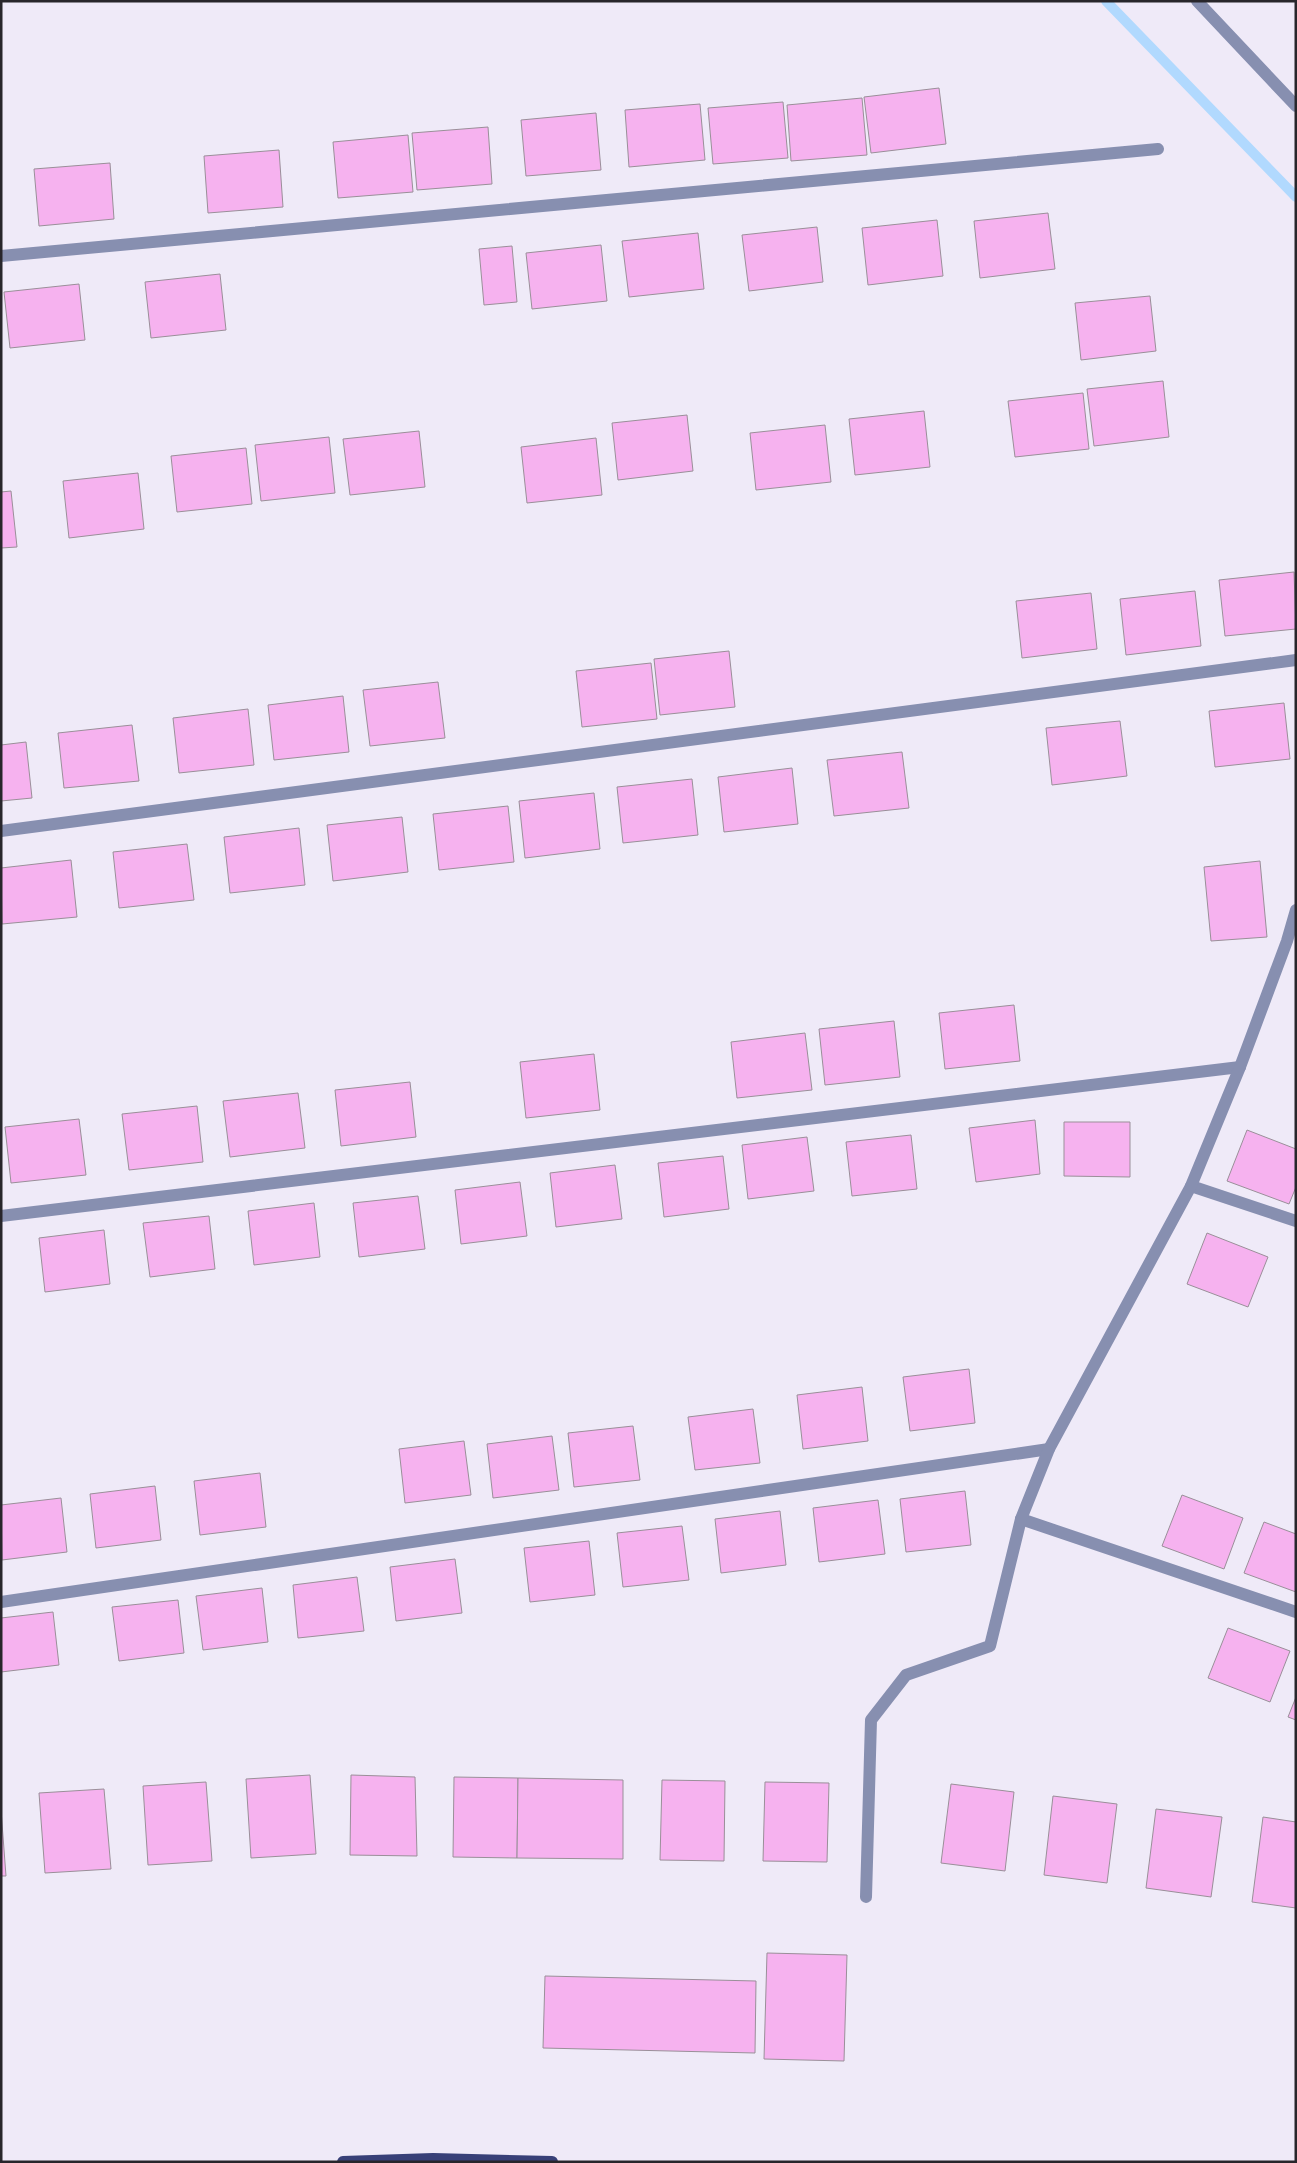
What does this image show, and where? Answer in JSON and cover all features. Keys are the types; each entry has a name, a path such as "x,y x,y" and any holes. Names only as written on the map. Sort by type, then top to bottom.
{"main road":[{"path":"343,2162 433,2159 552,2162"}],"street":[{"path":"1197,1 1296,106"},
{"path":"1,256 1158,149"},
{"path":"1,831 1296,660"},
{"path":"866,1896 871,1720 906,1675 990,1646 1021,1519 1049,1449 1191,1186 1240,1067 1287,941 1296,910"},
{"path":"1,1216 1240,1067"},
{"path":"1191,1186 1296,1221"},
{"path":"1,1602 1049,1449"},
{"path":"1021,1519 1296,1612"}],"building":[{"path":"939,88 946,144 871,153 864,97"},
{"path":"862,98 867,155 791,161 787,105"},
{"path":"783,102 788,158 713,164 708,108"},
{"path":"700,104 705,160 629,167 625,110"},
{"path":"596,113 601,170 526,176 521,120"},
{"path":"488,127 492,184 417,190 412,133"},
{"path":"408,135 413,192 338,198 333,142"},
{"path":"279,150 283,207 208,213 204,156"},
{"path":"110,163 114,219 39,226 34,169"},
{"path":"1048,213 1055,269 980,278 974,221"},
{"path":"937,220 943,276 868,285 862,228"},
{"path":"817,227 823,282 749,291 742,235"},
{"path":"698,233 704,289 629,297 622,241"},
{"path":"601,245 607,301 532,309 526,253"},
{"path":"512,246 517,302 484,305 479,249"},
{"path":"220,274 226,330 151,338 145,282"},
{"path":"79,284 85,340 10,348 4,292"},
{"path":"1150,296 1156,351 1081,360 1075,303"},
{"path":"1163,381 1169,437 1094,446 1087,389"},
{"path":"1083,393 1089,449 1015,457 1008,401"},
{"path":"924,411 930,467 855,475 849,419"},
{"path":"687,415 693,471 618,480 612,423"},
{"path":"825,425 831,482 756,490 750,433"},
{"path":"419,431 425,487 350,495 343,439"},
{"path":"329,437 335,493 261,501 255,445"},
{"path":"596,438 602,495 527,503 521,447"},
{"path":"246,448 252,504 177,512 171,456"},
{"path":"138,473 144,529 69,538 63,481"},
{"path":"11,491 17,547 1,548 1,492"},
{"path":"1294,572 1296,629 1225,636 1219,580"},
{"path":"1195,591 1201,646 1126,655 1120,599"},
{"path":"1091,593 1097,649 1022,658 1016,601"},
{"path":"729,651 735,707 660,715 654,659"},
{"path":"651,663 657,719 582,727 576,671"},
{"path":"438,682 445,738 370,746 363,690"},
{"path":"343,696 349,752 274,760 268,705"},
{"path":"1284,703 1290,759 1215,767 1209,711"},
{"path":"248,709 254,765 179,773 173,718"},
{"path":"1120,721 1127,776 1052,785 1046,728"},
{"path":"132,725 139,781 64,788 58,733"},
{"path":"26,742 32,798 1,801 1,745"},
{"path":"902,752 909,808 834,816 827,760"},
{"path":"792,768 798,824 724,832 718,777"},
{"path":"692,779 698,835 623,843 617,787"},
{"path":"594,793 600,849 525,858 519,801"},
{"path":"508,806 514,862 439,870 433,814"},
{"path":"402,817 408,872 333,881 327,825"},
{"path":"299,828 305,885 230,893 224,837"},
{"path":"187,844 194,900 119,908 113,852"},
{"path":"71,860 77,917 2,924 1,868"},
{"path":"1260,861 1267,937 1211,941 1204,867"},
{"path":"1014,1005 1020,1061 945,1069 939,1013"},
{"path":"894,1021 900,1077 825,1085 819,1029"},
{"path":"805,1033 812,1090 737,1098 731,1042"},
{"path":"594,1054 600,1110 526,1118 520,1062"},
{"path":"410,1082 416,1137 341,1146 335,1090"},
{"path":"298,1093 305,1148 230,1157 223,1101"},
{"path":"197,1106 203,1162 129,1170 122,1114"},
{"path":"79,1119 86,1175 11,1183 5,1127"},
{"path":"1035,1120 1040,1174 976,1182 969,1128"},
{"path":"1064,1122 1130,1122 1130,1177 1064,1176"},
{"path":"1247,1130 1296,1149 1296,1187 1289,1204 1227,1181"},
{"path":"911,1135 917,1189 852,1196 846,1142"},
{"path":"807,1137 814,1191 748,1199 742,1145"},
{"path":"723,1156 729,1209 664,1217 658,1163"},
{"path":"615,1165 622,1219 556,1227 550,1173"},
{"path":"520,1182 527,1236 461,1244 455,1190"},
{"path":"418,1196 425,1249 359,1257 353,1203"},
{"path":"314,1203 320,1257 254,1265 248,1211"},
{"path":"209,1216 215,1269 150,1277 143,1223"},
{"path":"104,1230 110,1284 45,1292 39,1238"},
{"path":"1207,1233 1268,1257 1248,1307 1187,1284"},
{"path":"969,1369 975,1423 910,1431 903,1377"},
{"path":"862,1387 868,1441 803,1449 797,1395"},
{"path":"753,1409 760,1463 695,1470 688,1417"},
{"path":"633,1426 640,1480 574,1487 568,1433"},
{"path":"552,1436 559,1490 493,1498 487,1444"},
{"path":"464,1441 471,1495 405,1503 399,1449"},
{"path":"260,1473 266,1527 200,1535 194,1481"},
{"path":"155,1486 161,1540 96,1548 90,1494"},
{"path":"965,1491 971,1545 906,1552 900,1499"},
{"path":"1182,1495 1243,1518 1224,1569 1162,1546"},
{"path":"61,1498 67,1552 2,1560 1,1505"},
{"path":"878,1500 885,1554 819,1562 813,1508"},
{"path":"780,1511 786,1565 721,1573 715,1519"},
{"path":"1264,1522 1296,1534 1296,1592 1244,1573"},
{"path":"682,1526 689,1580 623,1587 617,1533"},
{"path":"589,1541 595,1595 530,1602 524,1548"},
{"path":"455,1559 462,1613 396,1621 390,1567"},
{"path":"357,1577 364,1631 298,1638 293,1585"},
{"path":"262,1588 268,1642 203,1650 196,1596"},
{"path":"178,1600 184,1653 119,1661 112,1607"},
{"path":"53,1612 59,1665 1,1672 1,1618"},
{"path":"1228,1628 1290,1651 1270,1702 1208,1678"},
{"path":"1296,1697 1296,1720 1288,1717"},
{"path":"310,1775 316,1854 251,1858 246,1779"},
{"path":"351,1775 415,1777 417,1856 350,1855"},
{"path":"454,1777 518,1778 517,1858 453,1857"},
{"path":"518,1778 623,1780 623,1859 517,1858"},
{"path":"662,1780 725,1781 724,1861 660,1860"},
{"path":"206,1782 212,1861 148,1865 143,1786"},
{"path":"765,1782 829,1783 827,1862 763,1861"},
{"path":"951,1784 1014,1792 1005,1871 941,1863"},
{"path":"104,1789 111,1869 45,1873 39,1793"},
{"path":"1053,1796 1117,1804 1107,1883 1044,1875"},
{"path":"1156,1809 1222,1817 1211,1897 1146,1888"},
{"path":"1,1810 6,1876 1,1876"},
{"path":"1263,1817 1296,1822 1296,1908 1252,1902"},
{"path":"767,1953 847,1955 844,2061 764,2059"},
{"path":"545,1976 756,1981 755,2053 543,2048"}],"waterway":[{"path":"1106,1 1296,197"}]}
